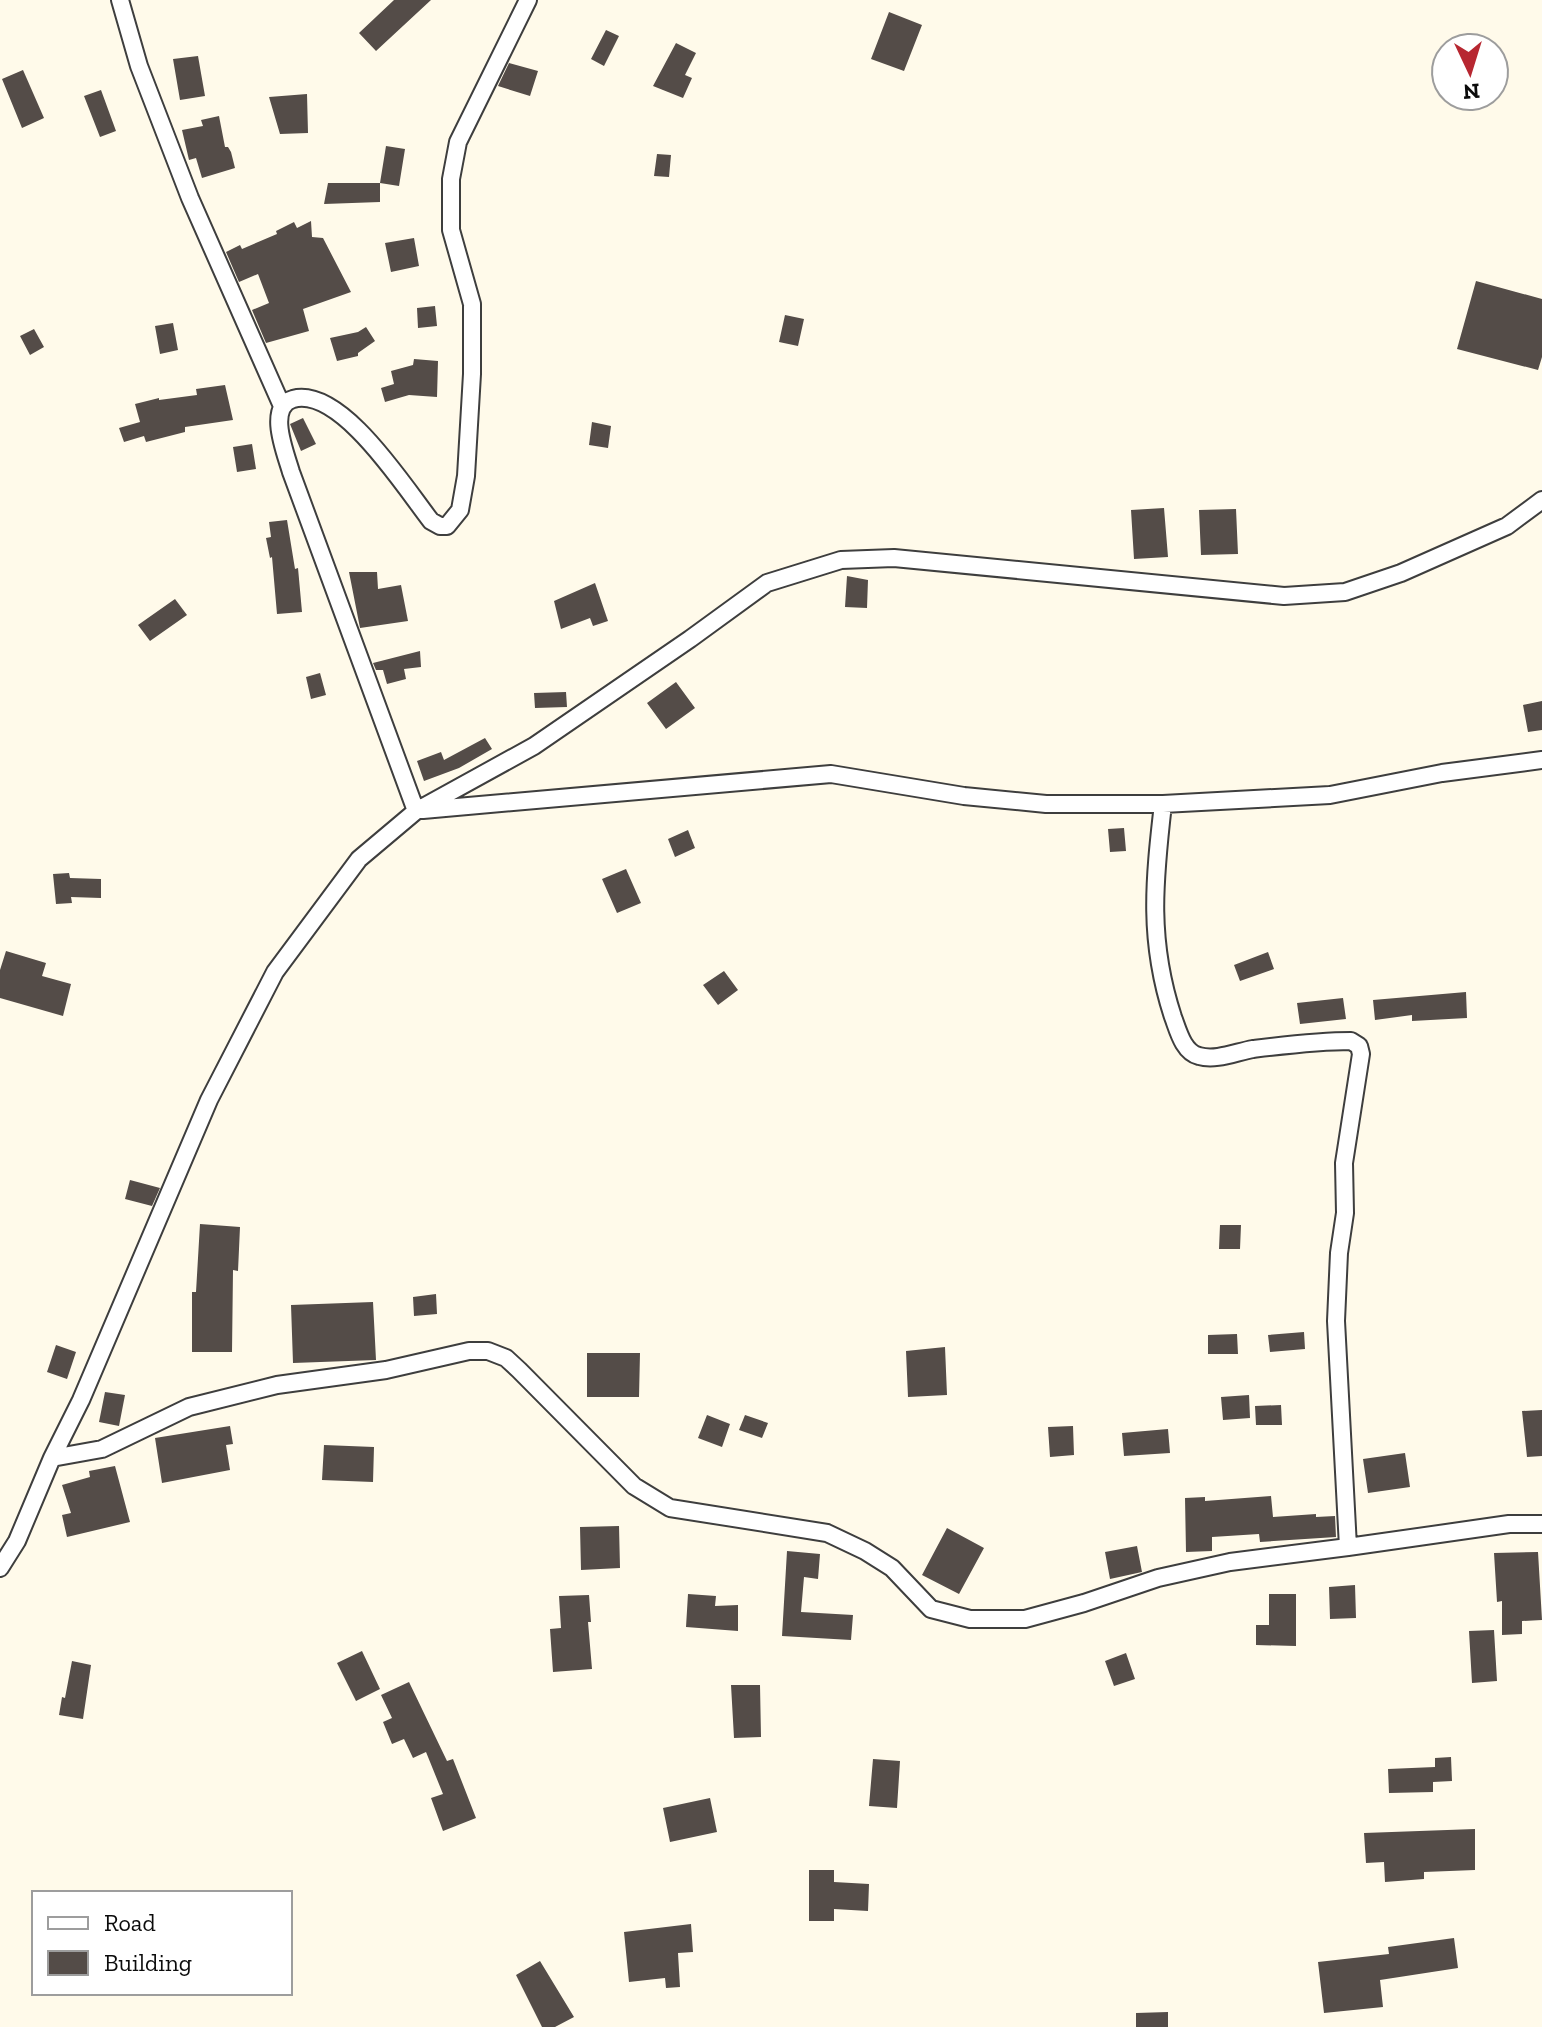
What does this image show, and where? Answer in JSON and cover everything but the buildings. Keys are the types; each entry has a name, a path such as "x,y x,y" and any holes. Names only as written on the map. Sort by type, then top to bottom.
{"street":[{"path":"120,0 139,66 190,198 282,406 279,429 291,472 416,811"},
{"path":"282,406 293,399 315,401 337,409 373,446 431,521 447,526 460,510 466,476 472,374 472,304 451,230 451,179 462,132 528,0"},
{"path":"0,1568 17,1541 52,1458 81,1400 209,1100 275,972 359,859 416,811 534,746 767,583 807,569 841,560 894,558 1284,596 1345,592 1401,573 1507,526 1542,500"},
{"path":"416,811 831,774 964,796 1046,804 1163,804 1330,795 1442,773 1542,760"},
{"path":"1163,804 1154,886 1155,943 1165,993 1180,1038 1190,1052 1200,1057 1216,1057 1292,1044 1351,1041 1359,1046 1361,1054 1344,1163 1345,1213 1339,1253 1336,1321 1348,1547"},
{"path":"52,1458 102,1449 189,1407 262,1389 330,1376 386,1370 469,1351 488,1351 506,1358 519,1370 634,1486 670,1508 827,1533 892,1568 931,1609 970,1619 1025,1619 1158,1578 1216,1565 1509,1524 1542,1524"}]}
